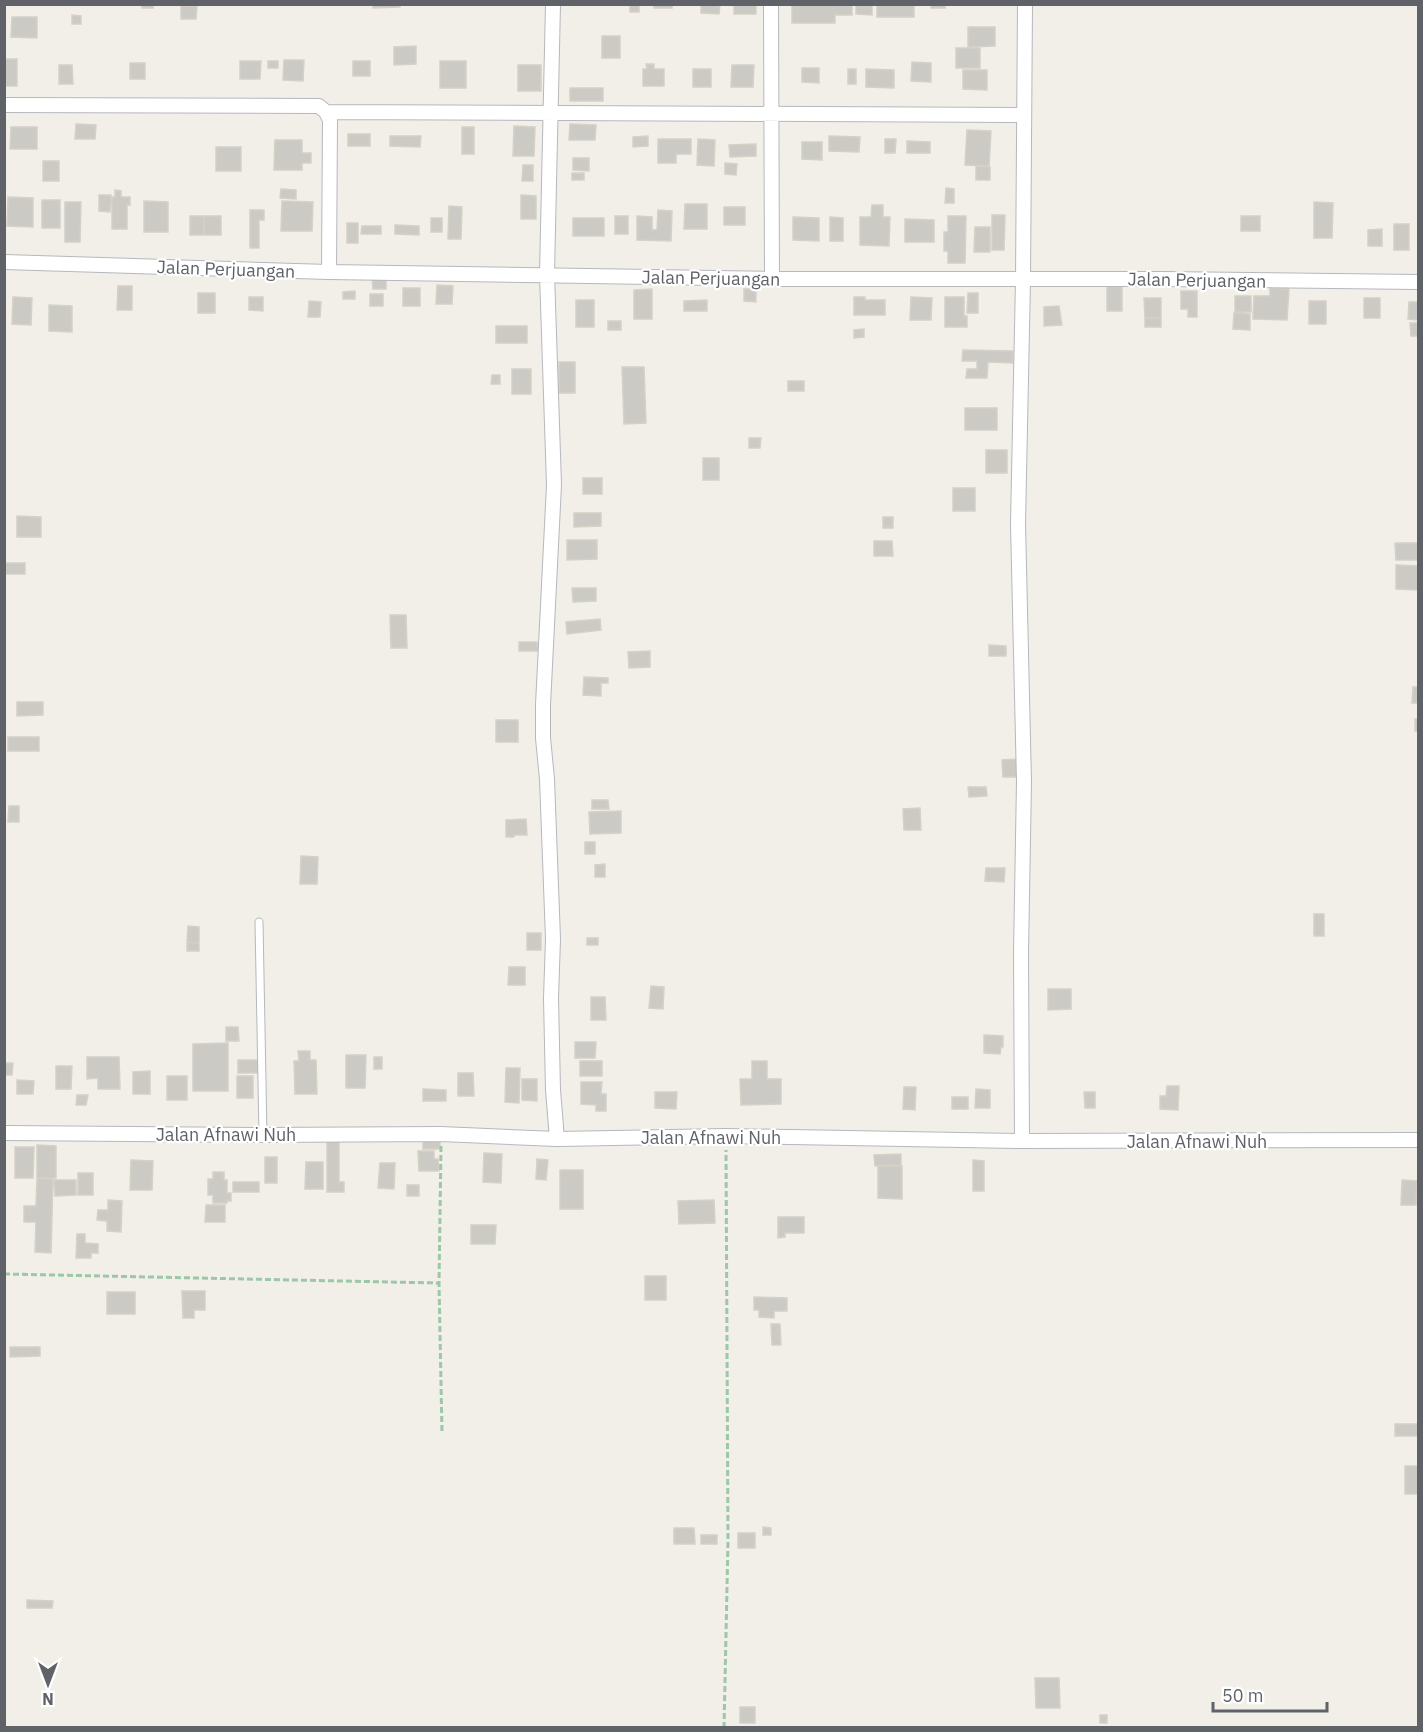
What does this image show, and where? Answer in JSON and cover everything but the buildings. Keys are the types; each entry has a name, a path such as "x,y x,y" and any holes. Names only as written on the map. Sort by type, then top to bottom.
{"street":[{"path":"553,4 547,274 554,485 543,738 547,778 553,939 552,1055 557,1139"},
{"path":"771,4 772,279"},
{"path":"1022,1141 1021,952 1024,782 1018,524 1025,4"},
{"path":"4,105 319,106 330,120 329,272"},
{"path":"326,112 1024,115"},
{"name":"Jalan Perjuangan","path":"4,262 329,272 772,279 1161,279 1419,282"},
{"name":"Jalan Afnawi Nuh","path":"4,1133 441,1134 557,1139 726,1136 1022,1141 1419,1140"}],"lane":[{"path":"259,922 262,1135"}],"path":[{"path":"441,1134 439,1283 442,1433"},
{"path":"724,1728 728,1541 726,1136"},
{"path":"4,1274 439,1283"}]}
